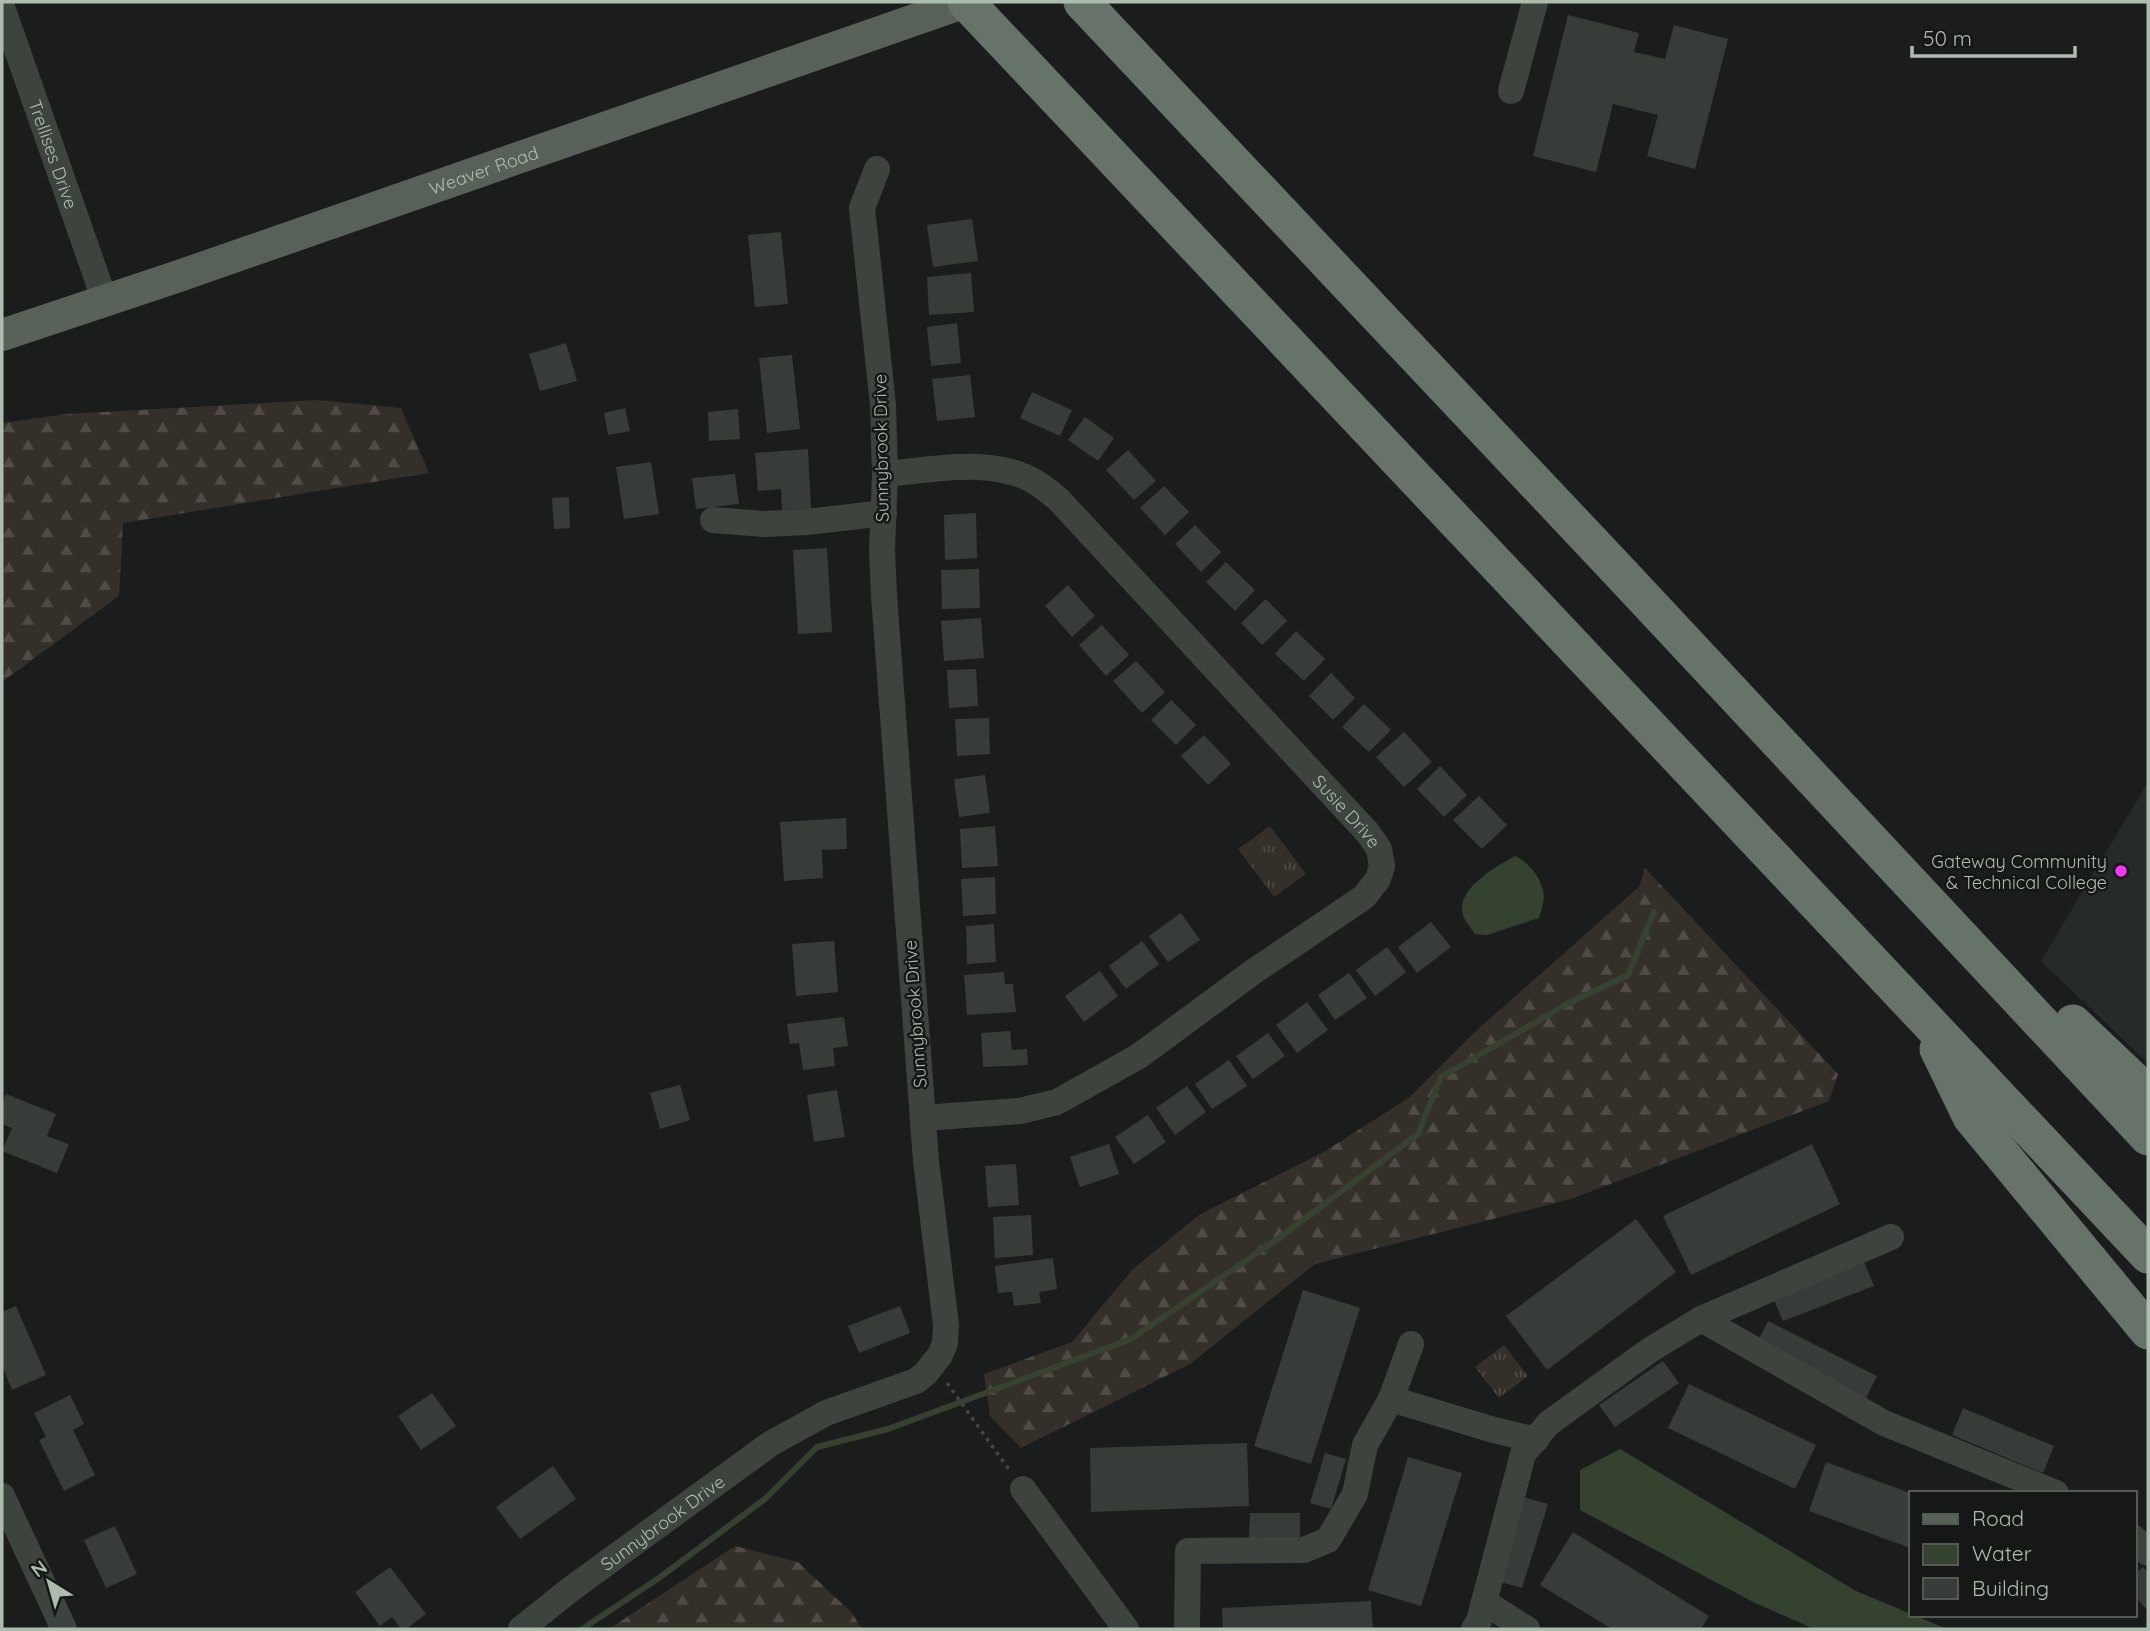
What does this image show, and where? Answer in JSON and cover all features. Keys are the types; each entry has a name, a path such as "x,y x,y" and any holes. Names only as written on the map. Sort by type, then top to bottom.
{"highway":[{"path":"966,2 2148,1255"},
{"path":"1082,2 2148,1137"},
{"path":"1791,755 2148,1094"},
{"path":"1923,1016 1971,1117 2148,1331"}],"main road":[{"name":"Weaver Road","path":"2,335 966,2"}],"street":[{"path":"1511,92 1535,2"},
{"name":"Trellises Drive","path":"2,8 104,301"},
{"name":"Sunnybrook Drive","path":"521,1629 571,1589 770,1444 826,1413 916,1381 934,1364 945,1343 946,1325 923,1118 884,595 882,550 885,474 879,354 862,208 877,169"},
{"name":"Susie Drive","path":"885,474 973,466 1011,472 1035,482 1059,500 1368,833 1379,849 1382,866 1378,879 1364,897 1253,972 1139,1056 1057,1102 1020,1111 923,1118"},
{"path":"713,520 764,524 884,513"},
{"path":"1474,1629 1484,1602 1523,1454 1549,1423 1650,1350 1701,1319 1891,1237"},
{"path":"1701,1319 1884,1423 2051,1491"},
{"path":"1187,1629 1188,1551 1304,1550 1328,1540 1355,1494 1365,1445 1391,1399 1411,1344"},
{"path":"1391,1399 1536,1440"},
{"path":"1023,1489 1126,1629"},
{"path":"2,1496 64,1629"},
{"path":"2136,1540 2148,1553"},
{"path":"1484,1602 1527,1629"}],"path":[{"path":"954,1392 1023,1489"}],"shaded area":[{"name":"Gateway Community & Technical College","path":"2148,782 2148,1063 2041,961"}],"green space":[{"path":"317,400 401,408 429,473 123,523 119,596 2,682 2,423 67,414"},
{"path":"1270,826 1306,874 1274,897 1238,849"},
{"path":"1645,868 1838,1074 1829,1101 1571,1199 1315,1264 1190,1364 1021,1448 990,1416 984,1374 1072,1342 1133,1269 1199,1215 1327,1150 1410,1097 1477,1030 1639,887"},
{"path":"1504,1345 1528,1376 1499,1398 1475,1367"},
{"path":"735,1546 798,1562 852,1613 862,1629 609,1629"}],"water":[{"path":"1515,856 1530,867 1541,884 1544,896 1539,918 1487,935 1475,934 1463,915 1465,896 1479,880"},
{"path":"1620,1449 1856,1591 1909,1613 1909,1617 1918,1617 1947,1629 1814,1629 1753,1602 1580,1510 1580,1470"}],"building":[{"path":"1568,15 1639,33 1634,52 1665,59 1674,25 1728,39 1695,169 1647,156 1658,115 1613,104 1596,172 1533,156"},
{"path":"972,219 978,261 933,267 927,225"},
{"path":"781,232 788,304 755,307 748,235"},
{"path":"971,273 974,312 929,315 927,277"},
{"path":"957,323 961,363 931,366 927,327"},
{"path":"566,343 577,381 540,391 529,354"},
{"path":"792,355 800,429 767,433 759,358"},
{"path":"970,375 975,417 937,421 932,379"},
{"path":"1032,392 1072,410 1060,436 1020,418"},
{"path":"625,408 630,431 608,435 604,413"},
{"path":"738,409 740,439 709,441 708,412"},
{"path":"1085,417 1114,438 1098,461 1068,440"},
{"path":"808,449 811,509 782,510 781,489 758,491 755,453"},
{"path":"1128,450 1156,481 1134,500 1106,470"},
{"path":"651,462 659,514 624,519 616,467"},
{"path":"735,474 739,504 696,509 692,478"},
{"path":"1164,486 1189,512 1165,535 1140,508"},
{"path":"569,497 570,528 554,529 552,498"},
{"path":"976,513 977,558 945,560 944,515"},
{"path":"1195,525 1221,552 1201,572 1175,544"},
{"path":"827,548 832,632 798,634 793,550"},
{"path":"1226,562 1255,590 1235,611 1206,582"},
{"path":"979,569 980,608 942,609 941,570"},
{"path":"1068,585 1095,616 1072,637 1045,606"},
{"path":"1266,599 1287,621 1262,645 1241,623"},
{"path":"981,618 984,658 944,661 941,621"},
{"path":"1102,625 1129,655 1106,676 1079,645"},
{"path":"1296,631 1325,659 1304,681 1275,654"},
{"path":"1136,661 1165,692 1142,713 1113,681"},
{"path":"976,669 978,706 949,708 947,670"},
{"path":"1331,673 1355,698 1333,720 1309,696"},
{"path":"1171,700 1196,725 1176,745 1151,720"},
{"path":"1364,704 1391,730 1369,752 1342,727"},
{"path":"989,718 990,754 957,756 955,719"},
{"path":"1404,732 1432,762 1404,787 1376,757"},
{"path":"1204,735 1231,764 1208,785 1181,756"},
{"path":"1440,766 1467,795 1444,817 1417,789"},
{"path":"985,775 990,813 959,817 954,779"},
{"path":"1479,796 1507,825 1482,849 1453,820"},
{"path":"846,818 847,849 822,850 823,878 784,881 780,822"},
{"path":"995,826 998,866 962,868 960,829"},
{"path":"995,877 996,914 963,916 961,879"},
{"path":"1181,913 1200,940 1168,962 1149,936"},
{"path":"1431,922 1451,947 1417,973 1398,947"},
{"path":"994,924 996,962 967,964 966,926"},
{"path":"834,941 838,992 796,996 792,944"},
{"path":"1142,941 1159,964 1126,989 1109,966"},
{"path":"1387,947 1406,972 1375,996 1356,970"},
{"path":"1100,971 1118,996 1084,1022 1065,996"},
{"path":"1004,972 1005,984 1013,984 1016,1012 967,1015 964,975"},
{"path":"1349,973 1367,998 1335,1020 1318,995"},
{"path":"1307,1002 1328,1030 1297,1053 1276,1025"},
{"path":"844,1017 848,1046 833,1048 835,1066 803,1070 799,1043 790,1044 787,1024"},
{"path":"1010,1031 1012,1050 1027,1049 1028,1065 983,1067 981,1033"},
{"path":"1268,1033 1285,1056 1253,1079 1236,1056"},
{"path":"1229,1060 1247,1086 1212,1109 1195,1084"},
{"path":"680,1085 690,1120 660,1129 650,1093"},
{"path":"1187,1086 1206,1112 1175,1135 1156,1108"},
{"path":"837,1090 845,1137 814,1142 807,1095"},
{"path":"6,1094 56,1114 47,1136 69,1144 57,1173 2,1151 12,1128 2,1124 2,1104"},
{"path":"1148,1115 1166,1142 1134,1164 1115,1137"},
{"path":"1109,1144 1119,1174 1080,1187 1070,1157"},
{"path":"1812,1144 1840,1204 1691,1275 1663,1216"},
{"path":"1016,1164 1019,1205 988,1207 985,1166"},
{"path":"1031,1215 1033,1255 995,1258 993,1217"},
{"path":"1636,1219 1676,1272 1547,1370 1506,1316"},
{"path":"1053,1258 1057,1289 1039,1292 1041,1303 1014,1306 1012,1292 998,1293 995,1266"},
{"path":"1864,1262 1874,1286 1783,1321 1773,1298"},
{"path":"1303,1290 1360,1308 1311,1464 1254,1446"},
{"path":"16,1306 46,1375 12,1390 2,1366 2,1312"},
{"path":"900,1306 910,1333 859,1353 848,1326"},
{"path":"1768,1321 1877,1376 1865,1400 1756,1345"},
{"path":"1663,1361 1679,1383 1615,1427 1599,1405"},
{"path":"1689,1384 1816,1445 1795,1489 1668,1428"},
{"path":"432,1393 456,1426 421,1450 398,1416"},
{"path":"70,1395 84,1424 73,1430 95,1475 64,1491 39,1440 46,1437 34,1413"},
{"path":"1963,1408 2054,1446 2043,1473 1952,1435"},
{"path":"1247,1443 1249,1506 1091,1512 1090,1448"},
{"path":"1325,1453 1346,1459 1331,1509 1310,1503"},
{"path":"1408,1457 1462,1473 1421,1606 1368,1590"},
{"path":"1826,1462 1909,1493 1909,1548 1809,1511"},
{"path":"553,1466 576,1499 520,1539 496,1507"},
{"path":"1523,1497 1548,1504 1522,1588 1497,1581"},
{"path":"1250,1513 1300,1513 1300,1539 1249,1539"},
{"path":"115,1526 137,1574 106,1588 84,1540"},
{"path":"1573,1532 1709,1616 1701,1629 1612,1629 1540,1585"},
{"path":"390,1567 426,1614 406,1629 401,1629 392,1617 380,1626 355,1592"},
{"path":"2143,1567 2148,1573 2148,1611 2136,1597 2136,1573"},
{"path":"1371,1601 1373,1629 1223,1629 1222,1608"}],"waterway":[{"path":"582,1629 659,1578 765,1499 817,1447 888,1429 1131,1339 1279,1238 1418,1134 1441,1077 1567,1004 1628,975 1654,912"}],"place":[{"name":"Gateway Community & Technical College","path":"2121,871"}]}
